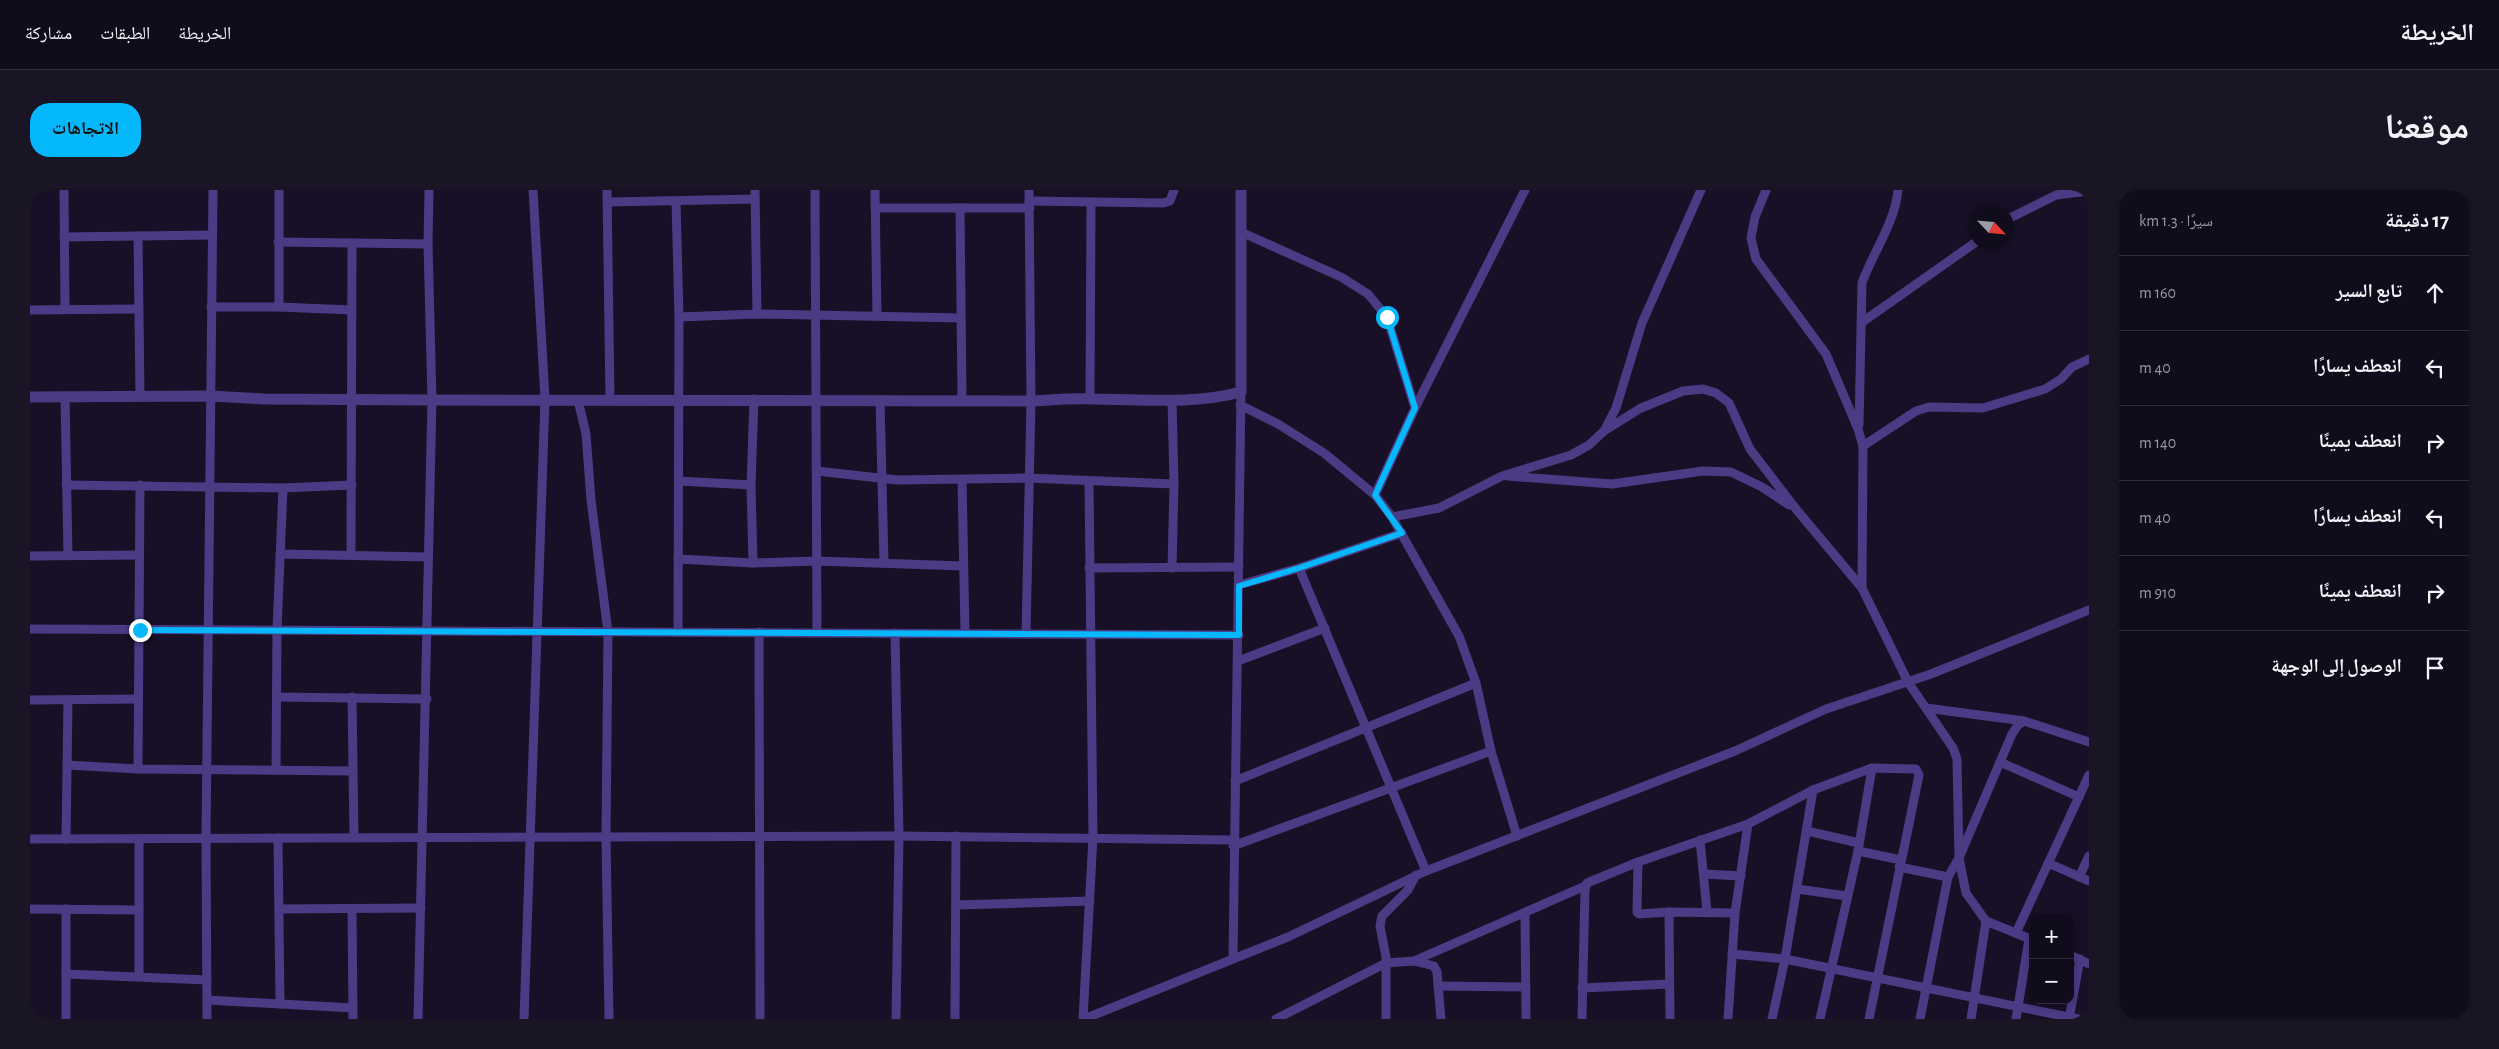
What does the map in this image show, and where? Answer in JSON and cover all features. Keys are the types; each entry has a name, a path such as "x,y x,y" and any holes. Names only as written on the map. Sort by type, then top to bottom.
{"street":[{"path":"64,190 65,309"},
{"path":"207,1019 206,838 209,770 210,396 213,190"},
{"path":"279,190 279,307"},
{"path":"418,1019 427,699 432,400 428,244 429,190"},
{"path":"524,1019 532,838 536,631 545,399 533,190"},
{"path":"607,190 610,400"},
{"path":"815,190 814,314 817,472 817,633"},
{"path":"875,190 877,316"},
{"path":"1026,634 1031,400 1029,190"},
{"path":"875,208 1164,203 1170,201 1174,190"},
{"path":"1233,959 1233,843 1239,635 1241,190"},
{"path":"1375,495 1415,408 1525,190"},
{"path":"1604,432 1616,408 1642,323 1701,190"},
{"path":"1766,190 1755,217 1751,238 1756,260 1826,354 1858,429 1863,446 1862,588"},
{"path":"1858,429 1862,283 1869,262 1890,223 1898,190"},
{"path":"2014,215 2056,195 2089,191"},
{"path":"608,202 676,202 755,195 757,314"},
{"path":"676,202 679,317 678,632"},
{"path":"1090,398 1091,204"},
{"path":"960,208 962,400"},
{"path":"1241,232 1342,277 1368,294 1387,317 1415,408"},
{"path":"64,237 212,235"},
{"path":"138,236 140,396"},
{"path":"278,242 428,244"},
{"path":"351,554 353,399 352,243"},
{"path":"1860,323 1969,247"},
{"path":"211,307 351,310"},
{"path":"30,310 138,309"},
{"path":"679,317 814,314 961,318"},
{"path":"1863,446 1916,411 1928,407 1983,408 2045,389 2061,379 2072,368 2089,359"},
{"path":"1392,517 1439,508 1502,476 1571,455 1589,445 1604,432 1641,408 1683,391 1703,388 1716,393 1729,403 1750,449 1796,509 1862,588 1908,682 1953,748 1957,758 1958,858 1966,893 1986,921 2029,939"},
{"path":"30,397 210,396 264,399 432,400 1031,400 1090,398 1172,401 1218,397 1241,392"},
{"path":"65,396 68,555"},
{"path":"753,563 751,485 754,399"},
{"path":"578,400 586,434 591,500 608,632 606,837 609,1019"},
{"path":"880,400 884,563"},
{"path":"1172,401 1174,484 1172,568"},
{"path":"1240,405 1278,424 1324,453 1375,495 1392,517 1459,636 1476,683 1491,751 1517,836"},
{"path":"1502,476 1612,484 1703,471 1731,472 1762,487 1796,509"},
{"path":"817,472 897,480 1028,478 1088,482 1174,484"},
{"path":"962,480 965,634"},
{"path":"679,481 751,485"},
{"path":"1088,482 1093,837 1084,1019 1288,937 1416,875 1735,752 1820,712 1908,682 2087,611 2089,602"},
{"path":"66,485 283,488 352,485"},
{"path":"138,769 140,630 138,555 140,485"},
{"path":"276,770 277,630 283,488"},
{"path":"1239,586 1402,533"},
{"path":"280,554 428,557"},
{"path":"30,556 138,555"},
{"path":"678,559 753,563 816,560 963,566"},
{"path":"1089,568 1239,567"},
{"path":"1299,568 1426,871"},
{"path":"1238,661 1325,628"},
{"path":"30,629 1239,635"},
{"path":"759,632 758,836 760,1019"},
{"path":"895,633 899,836 896,1019"},
{"path":"1235,781 1476,683"},
{"path":"277,697 427,699"},
{"path":"352,697 354,838"},
{"path":"30,700 138,699"},
{"path":"66,839 68,700"},
{"path":"1926,708 2024,721 2089,742"},
{"path":"1920,1019 1948,877 2012,734 2018,725 2024,721"},
{"path":"30,839 956,836 1093,837 1233,843 1491,751"},
{"path":"2000,762 2078,797"},
{"path":"67,765 138,769 354,771"},
{"path":"1820,1019 1858,847 1872,768"},
{"path":"1276,1019 1296,1014 1386,964 1414,960 1638,862 1748,824 1813,790 1872,768 1916,769 1918,772 1869,1019"},
{"path":"2016,933 2089,775"},
{"path":"1772,1019 1785,959 1813,790"},
{"path":"1728,1019 1735,913 1748,824"},
{"path":"1807,831 1900,863 1948,877"},
{"path":"954,1019 956,836"},
{"path":"139,838 139,976"},
{"path":"278,838 280,1004"},
{"path":"1700,840 1707,911"},
{"path":"2079,877 2089,856"},
{"path":"1638,862 1637,912 1639,914 1707,911 1735,913"},
{"path":"2048,862 2089,881"},
{"path":"1704,874 1741,876"},
{"path":"1386,1019 1386,964 1380,926 1382,916 1408,890 1416,875"},
{"path":"1582,1019 1585,886"},
{"path":"1797,889 1846,896"},
{"path":"956,905 1090,901"},
{"path":"279,910 421,908"},
{"path":"30,909 139,910"},
{"path":"66,909 66,1019"},
{"path":"352,909 353,1019"},
{"path":"1669,912 1670,1019"},
{"path":"1525,913 1526,1019"},
{"path":"1971,1019 1986,921"},
{"path":"2016,1019 2029,950"},
{"path":"1732,954 1785,959 1830,970 1975,996 2072,1018 2080,959"},
{"path":"2074,957 2089,964"},
{"path":"1414,960 1434,966 1437,972 1441,1019"},
{"path":"66,974 207,980"},
{"path":"1582,988 1669,984"},
{"path":"1438,986 1526,987"},
{"path":"207,1000 353,1008"}],"route":[{"path":"140,630 1239,635 1239,586 1402,533 1375,495 1415,408 1387,317"}]}
